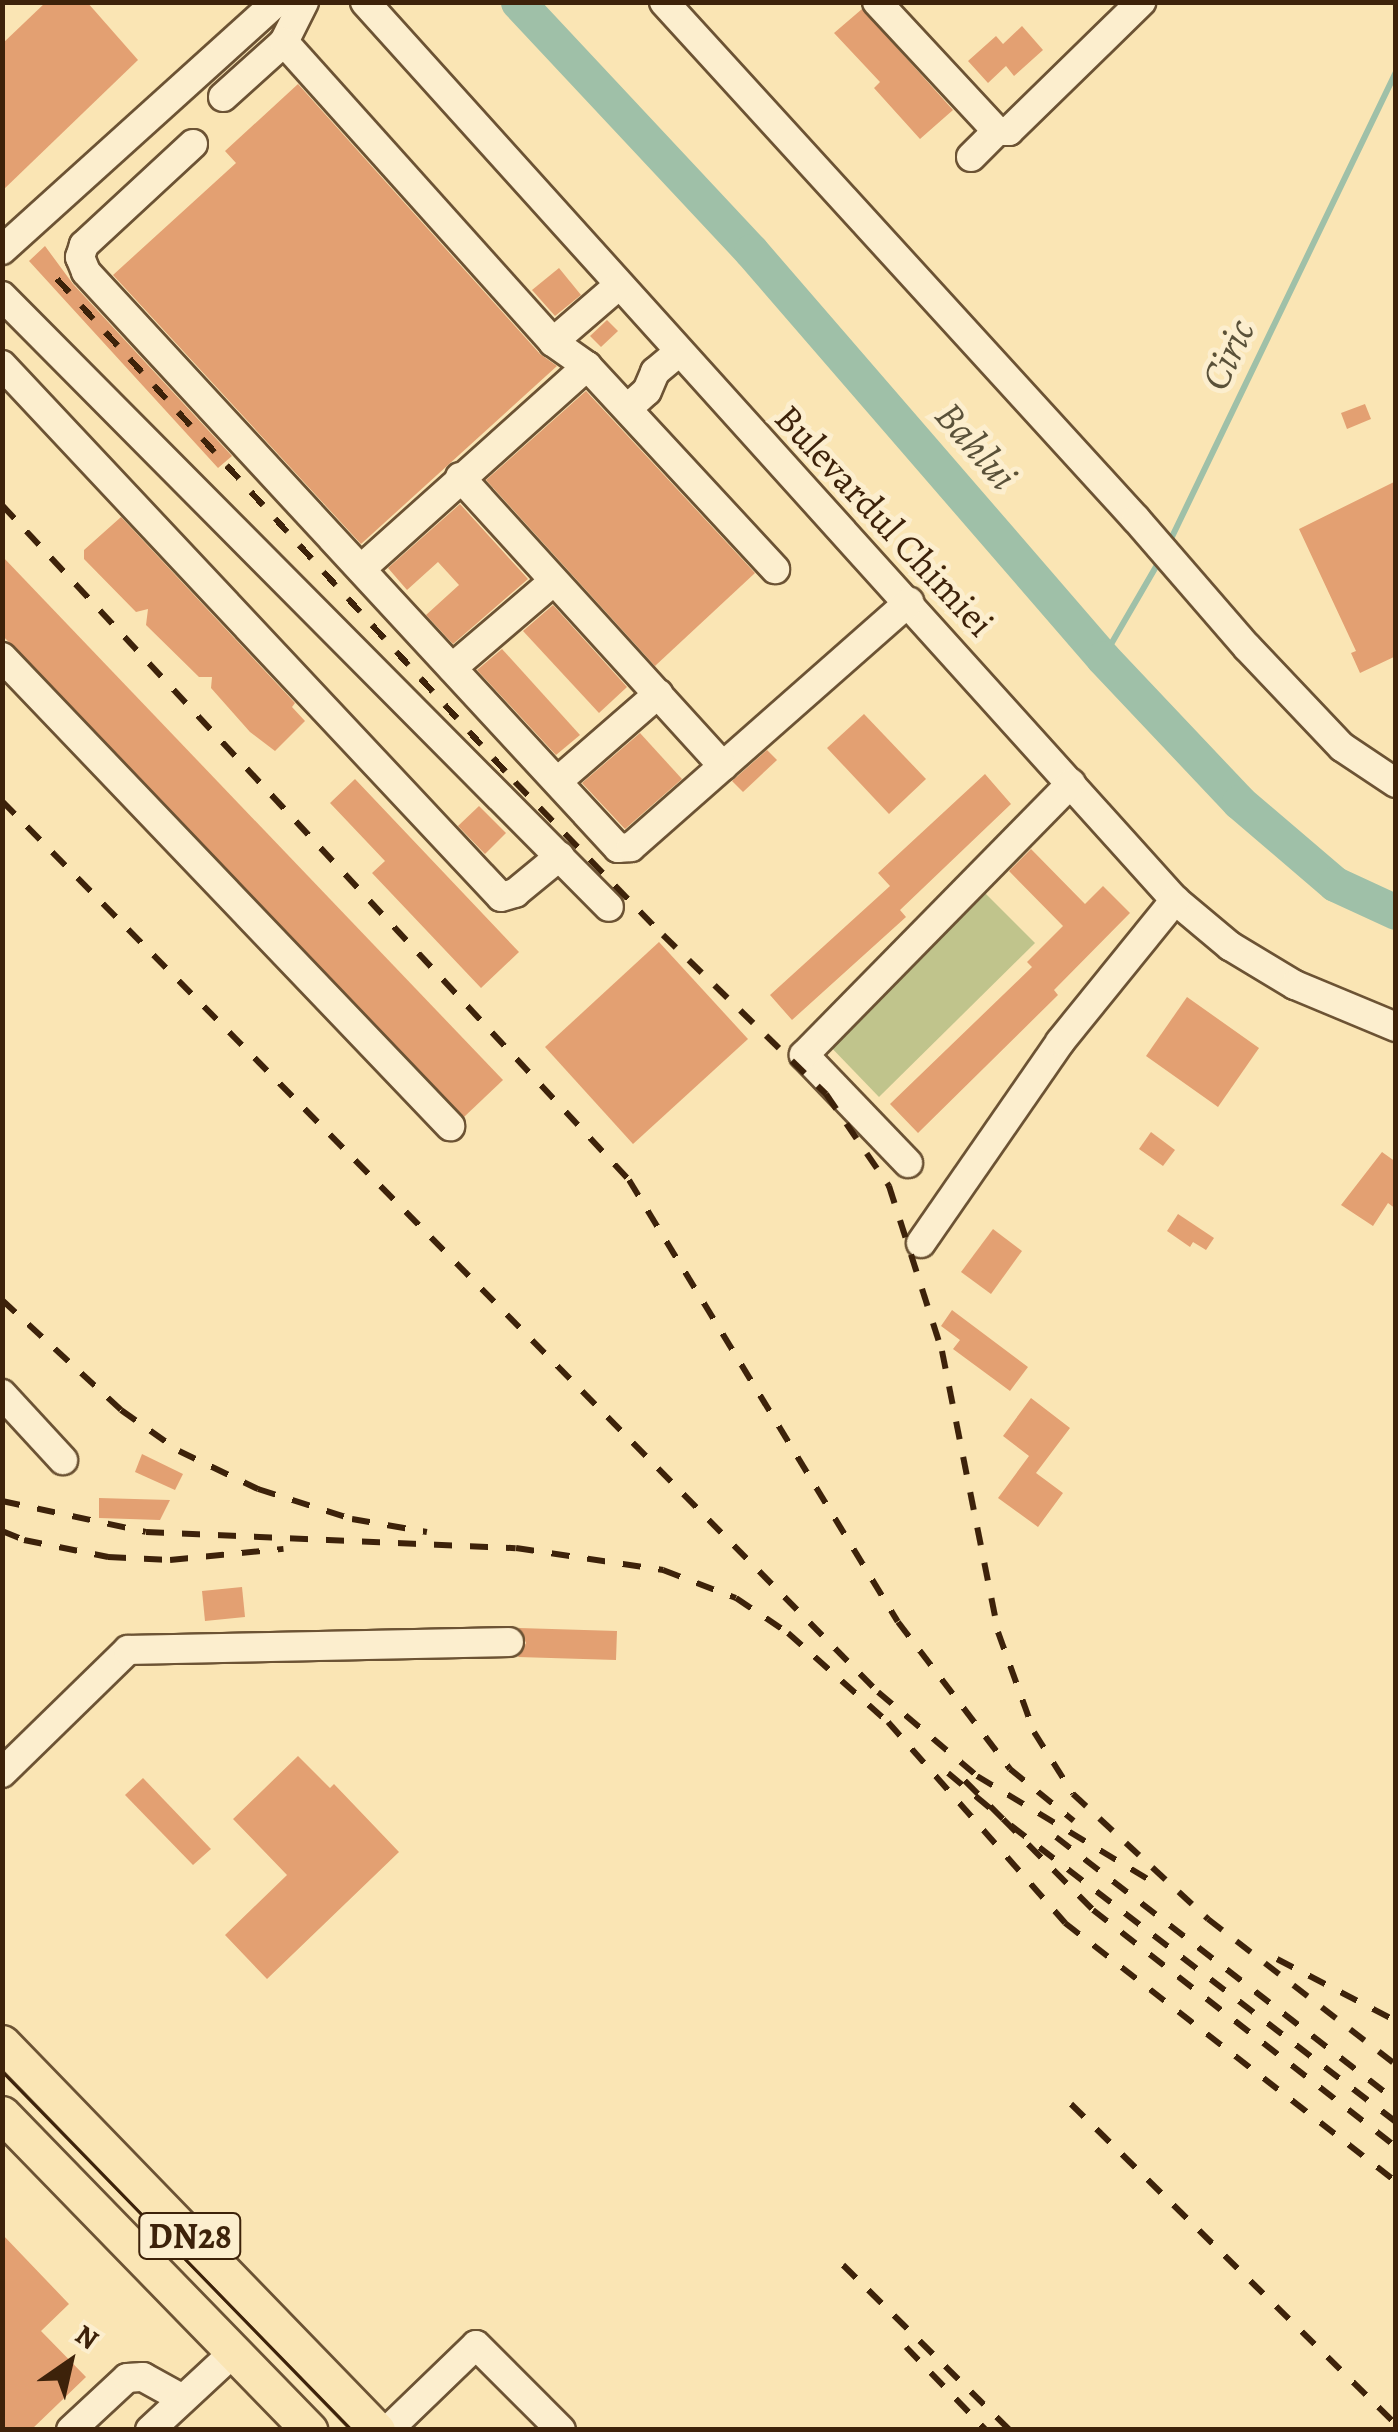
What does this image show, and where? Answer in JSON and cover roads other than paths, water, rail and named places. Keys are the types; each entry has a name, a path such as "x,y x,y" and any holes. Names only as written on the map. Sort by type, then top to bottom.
{"main road":[{"name":"DN28","path":"2,2043 377,2430"},
{"name":"DN28","path":"2,2114 309,2430"}],"street":[{"path":"2,250 276,2"},
{"path":"223,97 284,42 304,2"},
{"name":"Bulevardul Chimiei","path":"366,2 678,353 1175,900 1230,946 1295,985 1396,1027"},
{"path":"664,2 1342,747 1396,783"},
{"path":"877,2 998,132"},
{"path":"971,157 998,132 1009,130 1141,2"},
{"path":"284,42 553,342 587,366 775,568"},
{"path":"192,144 84,245 80,257 86,272 621,850 631,847 908,602"},
{"path":"553,342 618,285"},
{"path":"2,296 609,907"},
{"path":"628,408 646,392 655,372 678,353"},
{"path":"2,365 501,897 515,893 560,856"},
{"path":"361,569 587,366"},
{"path":"460,477 723,766"},
{"path":"452,668 554,580"},
{"path":"2,656 450,1126"},
{"path":"558,781 658,694"},
{"path":"908,1163 804,1055 1071,783"},
{"path":"921,1243 1060,1042 1175,900"},
{"path":"2,1394 63,1460"},
{"path":"2,1773 128,1650 509,1642"},
{"path":"388,2430 476,2344 560,2430"},
{"path":"150,2430 234,2352"},
{"path":"70,2430 126,2378 144,2378 181,2398"}],"waterway":[{"name":"Bahlui","path":"518,2 751,251 1103,658 1239,802 1335,884 1396,912"},
{"name":"Ciric","path":"1169,543 1396,72"},
{"name":"Ciric","path":"1103,658 1161,558"}],"tram line":[{"path":"2,2071 352,2430"}],"railway":[{"path":"57,279 515,782 663,935 826,1094 889,1186 942,1351 998,1632 1034,1732 1073,1794 1208,1919 1396,2065"},
{"path":"2,505 629,1180 898,1622 1010,1769 1074,1821"},
{"path":"2,801 878,1692 977,1776 1158,1885"},
{"path":"2,1300 121,1410 179,1451 258,1489 352,1519 427,1532"},
{"path":"2,1501 146,1532 516,1548 663,1570 736,1598 788,1633 888,1722 1065,1923 1396,2182"},
{"path":"2,1531 24,1540 108,1557 170,1560 283,1549"},
{"path":"948,1773 1003,1819 958,1774"},
{"path":"1396,2122 1003,1819 1093,1910 1396,2147"},
{"path":"1056,1837 1396,2101"},
{"path":"1277,1959 1396,2021"},
{"path":"1071,2104 1396,2424"},
{"path":"843,2265 1010,2430"},
{"path":"906,2347 986,2430"}]}
